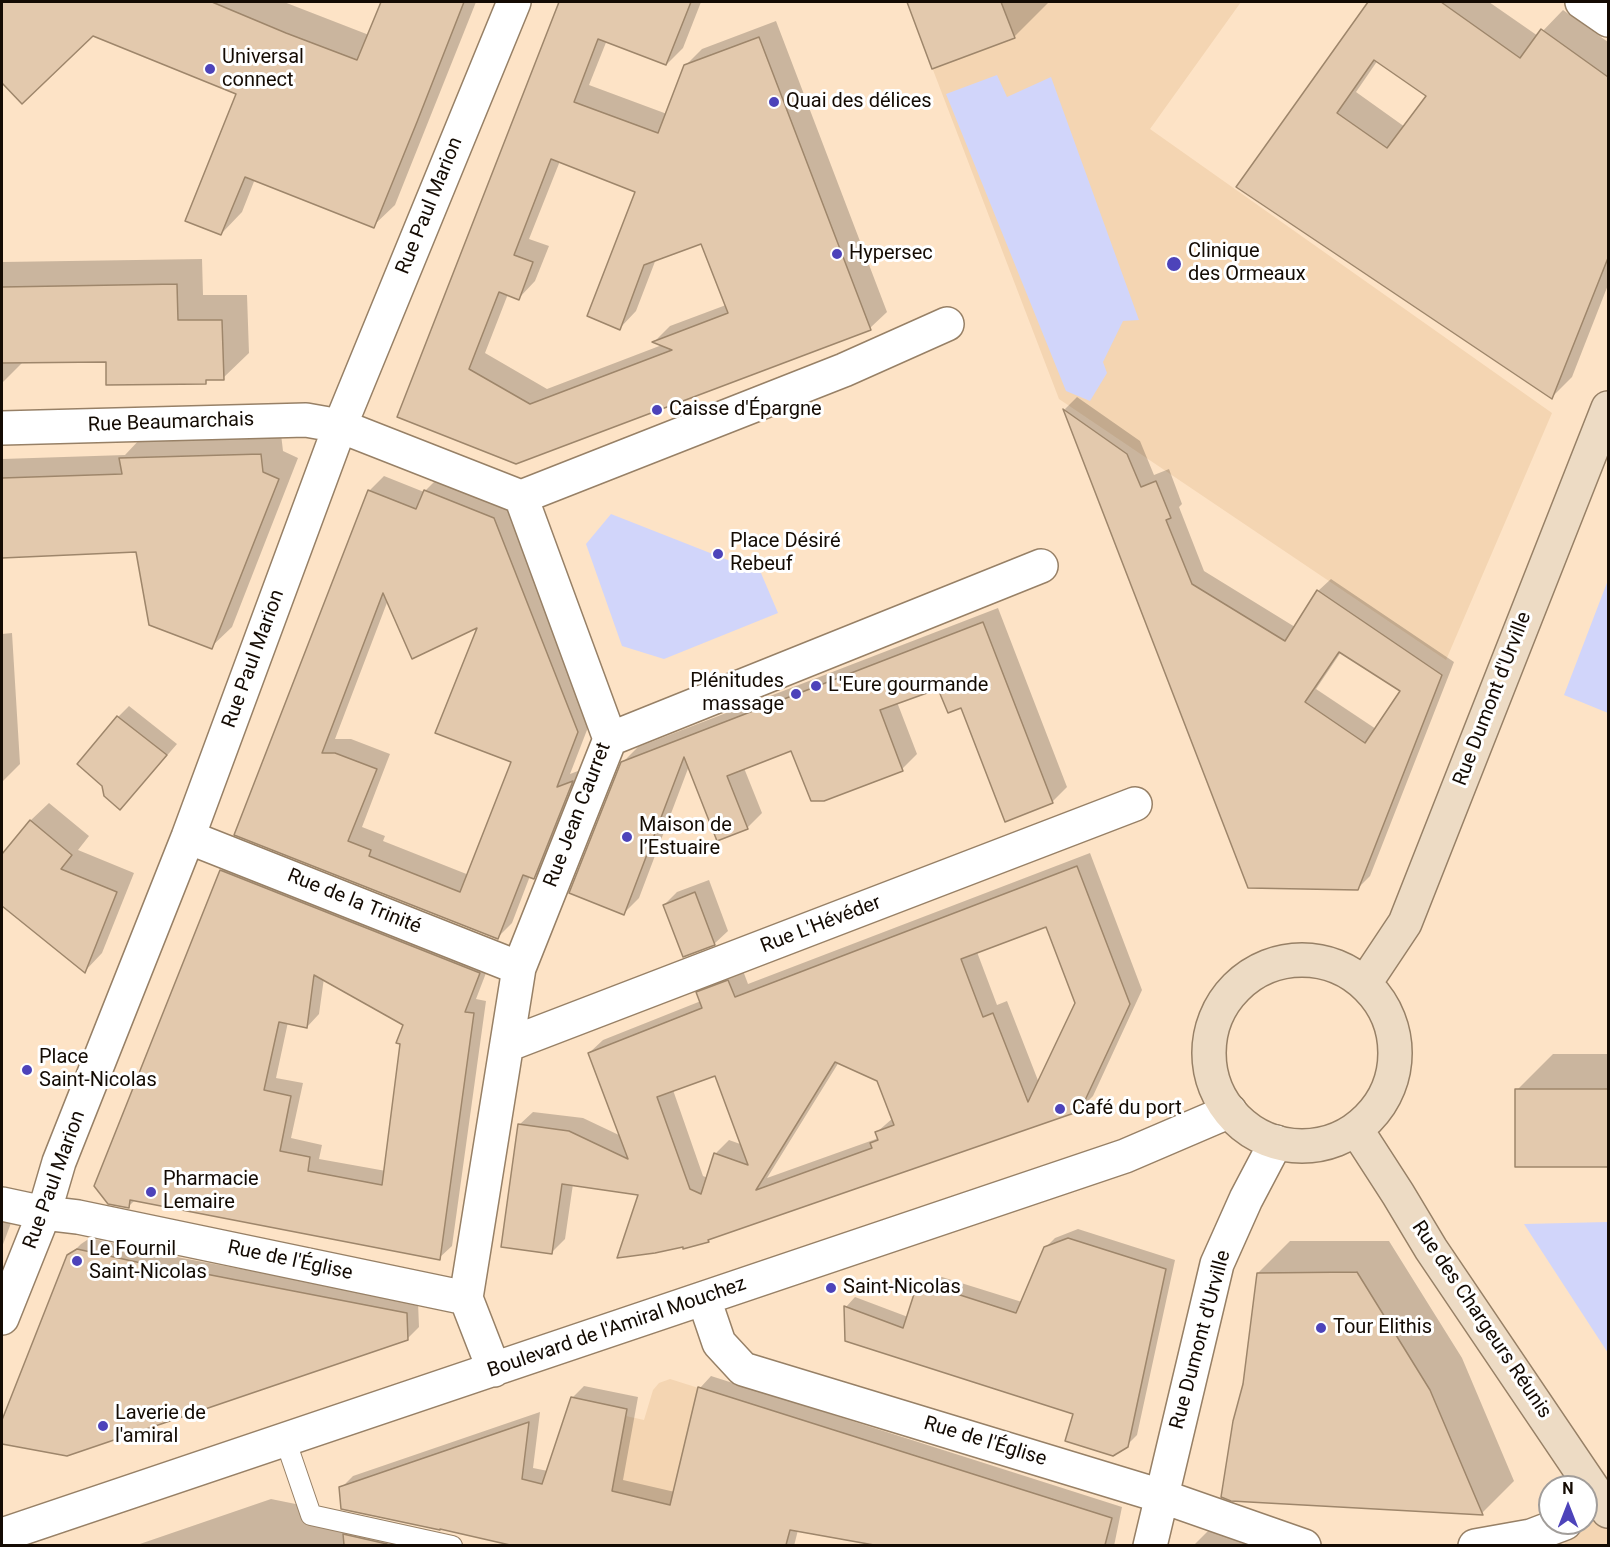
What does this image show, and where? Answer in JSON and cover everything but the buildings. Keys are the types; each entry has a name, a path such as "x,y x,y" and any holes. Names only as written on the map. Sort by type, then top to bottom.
{"street":[{"name":"Rue Paul Marion","path":"2,1318 44,1213 59,1162 188,837 340,426 514,2"},
{"path":"1582,2 1608,20"},
{"path":"340,426 521,497 844,370 947,324"},
{"name":"Rue Dumont d'Urville","path":"1365,983 1405,923 1608,408"},
{"name":"Rue Beaumarchais","path":"2,428 306,420 340,426"},
{"name":"Rue Jean Caurret","path":"466,1298 519,968 610,739 521,497"},
{"path":"610,739 1041,566"},
{"name":"Rue L'Hévéder","path":"507,1045 1135,804"},
{"name":"Rue de la Trinité","path":"188,837 519,968"},
{"path":"1297,960 1321,961 1344,969 1365,983 1380,1000 1390,1020 1394,1035 1394,1073 1386,1095 1373,1114 1356,1129 1337,1139 1317,1145 1297,1145 1276,1142 1251,1130 1230,1111 1219,1094 1212,1075 1209,1055 1210,1035 1216,1016 1240,983 1255,972 1273,964 1297,960"},
{"name":"Boulevard de l'Amiral Mouchez","path":"2,1536 1125,1156 1230,1111"},
{"name":"Rue des Chargeurs Réunis","path":"1356,1129 1431,1248 1608,1511"},
{"name":"Rue Dumont d'Urville","path":"1150,1545 1217,1264 1246,1199 1276,1142"},
{"name":"Rue de l'Église","path":"2,1204 78,1217 466,1298"},
{"path":"466,1298 494,1370"},
{"name":"Rue de l'Église","path":"704,1299 719,1343 743,1370 1161,1496 1304,1545"},
{"path":"1475,1545 1538,1533"}],"lane":[{"path":"285,1439 311,1515 452,1545"}],"shaded area":[{"name":"Clinique des Ormeaux","path":"907,2 1241,2 1150,129 1552,413 1446,660 1059,399"},
{"path":"997,75 1007,97 1051,77 1139,320 1123,321 1103,362 1107,373 1090,401 1066,391 946,94"},
{"path":"611,514 761,573 778,613 664,659 622,646 586,544"},
{"path":"1608,580 1608,713 1564,695"},
{"path":"1608,1222 1608,1353 1524,1224"},
{"path":"670,1379 762,1408 790,1529 786,1545 565,1546 580,1483 611,1491 626,1416 644,1420 653,1390 659,1383"},
{"path":"1598,1502 1608,1502 1608,1545 1566,1545 1559,1535 1598,1535"}],"place":[{"name":"Universal connect","path":"210,69"},
{"name":"Quai des délices","path":"774,102"},
{"name":"Hypersec","path":"837,254"},
{"name":"Clinique des Ormeaux","path":"1174,264"},
{"name":"Caisse d'Épargne","path":"657,410"},
{"name":"Place Désiré Rebeuf","path":"718,554"},
{"name":"L'Eure gourmande","path":"816,686"},
{"name":"Plénitudes massage","path":"796,694"},
{"name":"Maison de l’Estuaire","path":"627,837"},
{"name":"Place Saint-Nicolas","path":"27,1070"},
{"name":"Café du port","path":"1060,1109"},
{"name":"Pharmacie Lemaire","path":"151,1192"},
{"name":"Le Fournil Saint-Nicolas","path":"77,1261"},
{"name":"Saint-Nicolas","path":"831,1288"},
{"name":"Tour Elithis","path":"1321,1328"},
{"name":"Laverie de l'amiral","path":"103,1426"}]}
